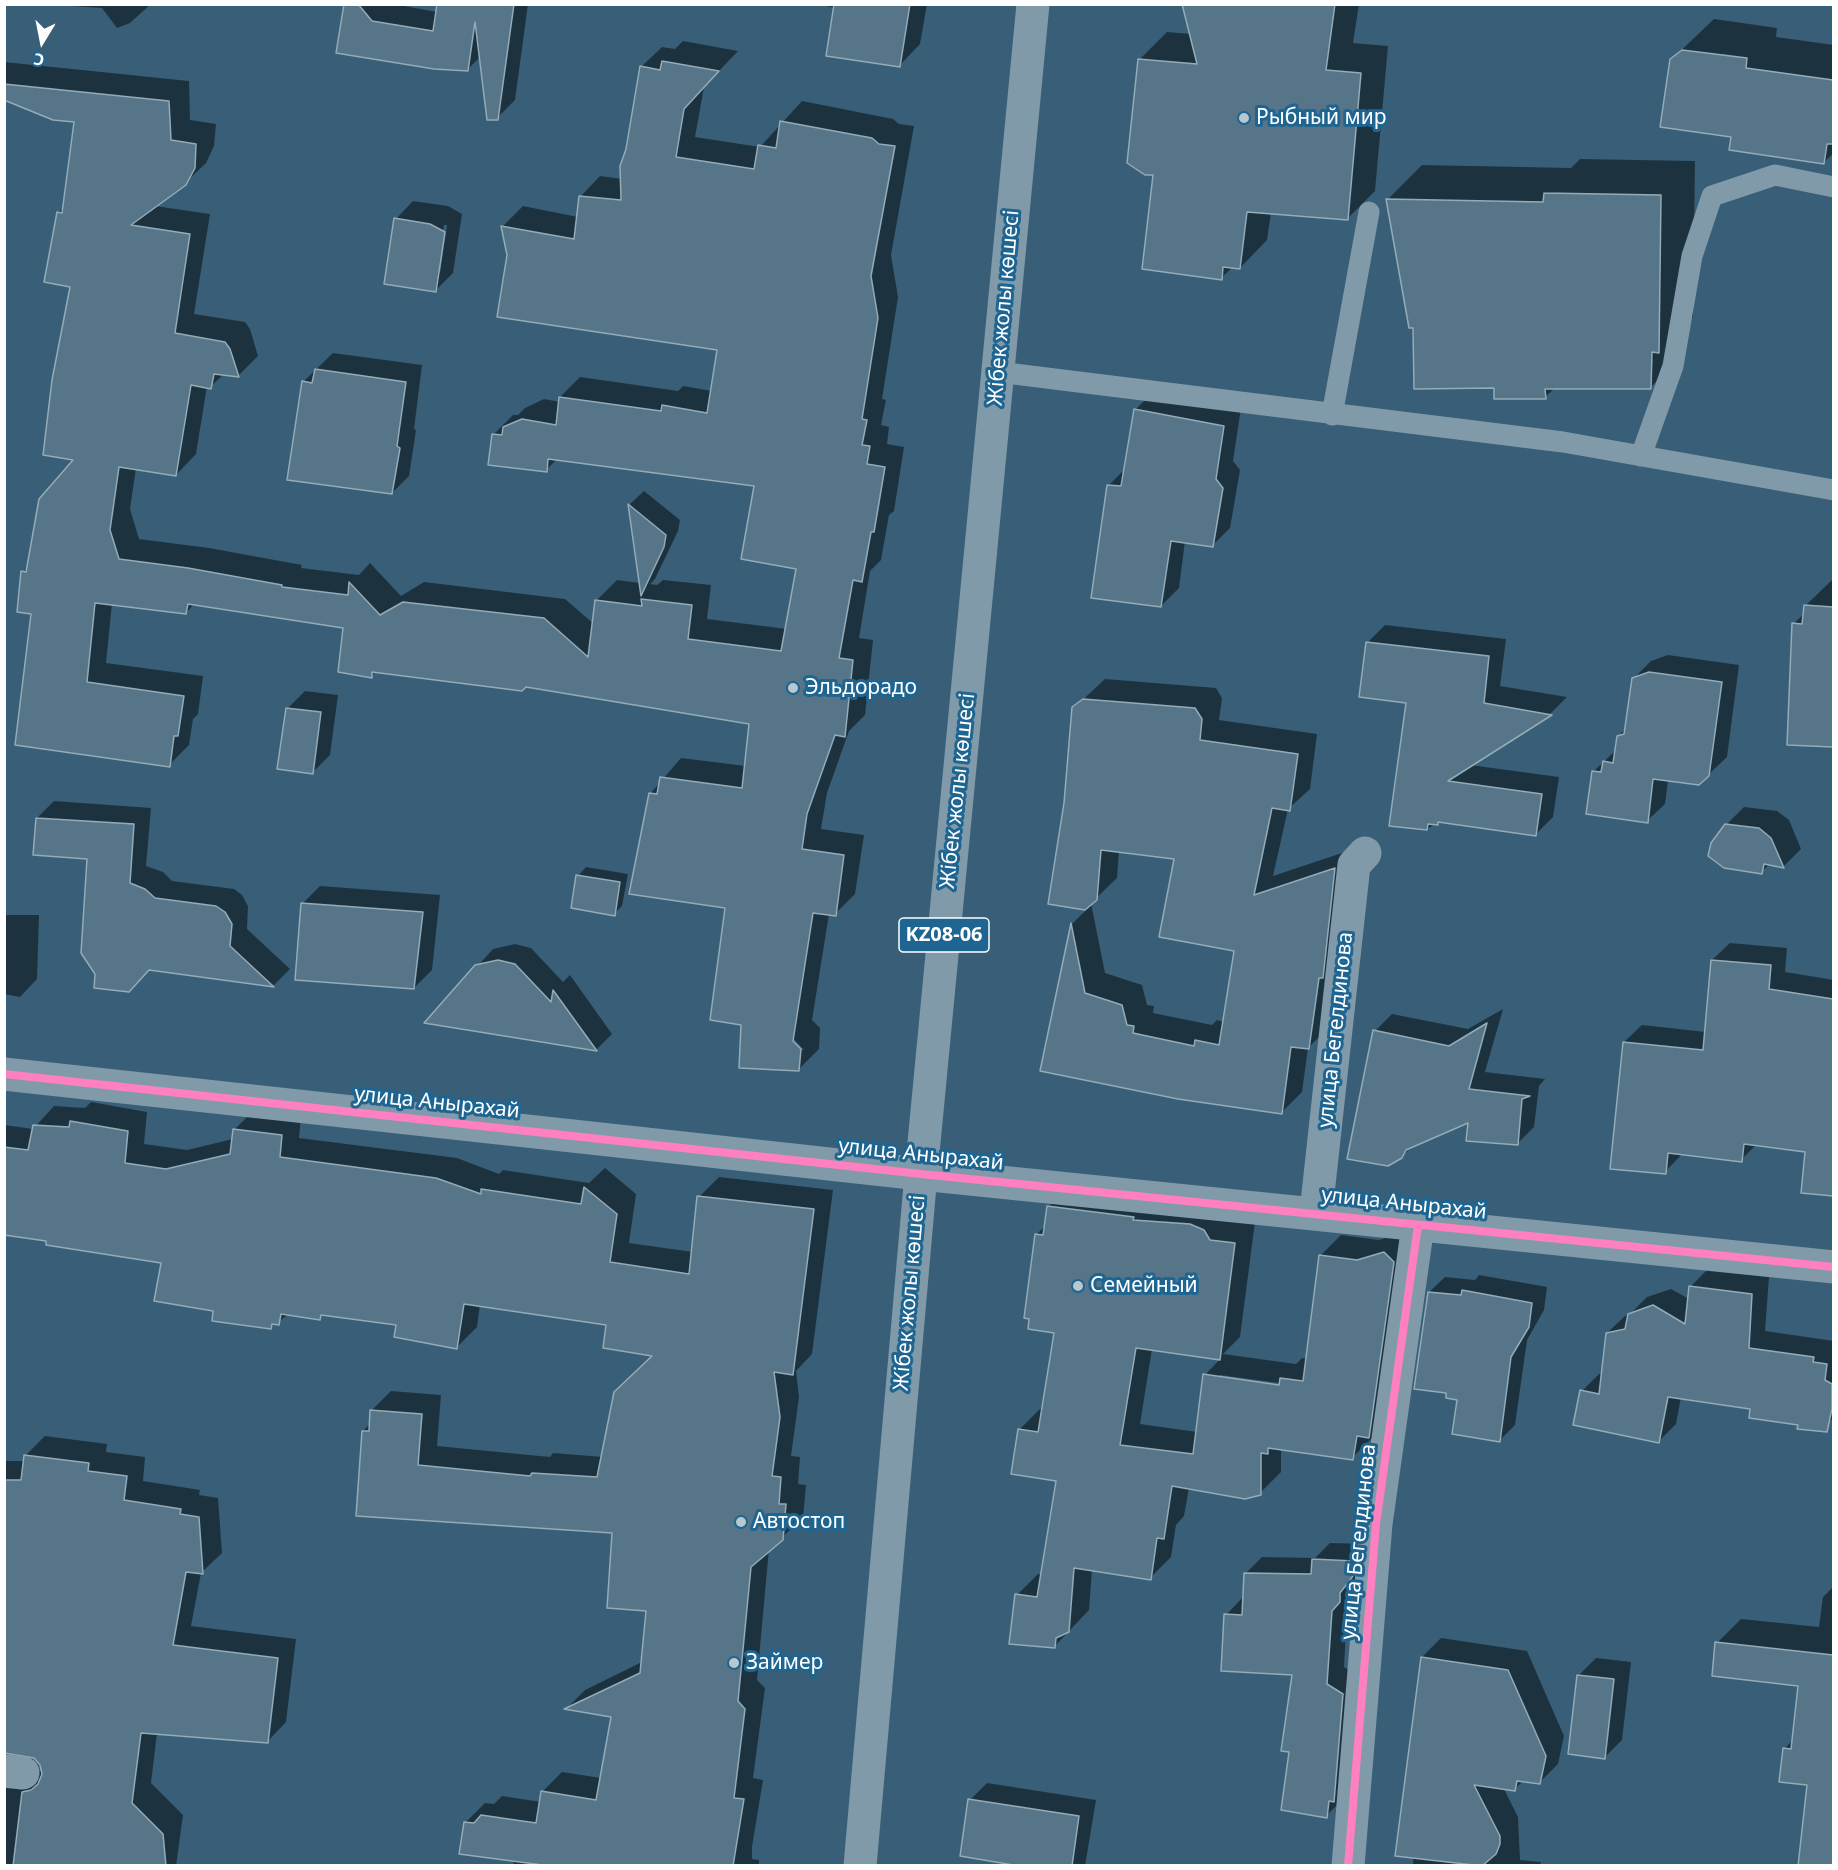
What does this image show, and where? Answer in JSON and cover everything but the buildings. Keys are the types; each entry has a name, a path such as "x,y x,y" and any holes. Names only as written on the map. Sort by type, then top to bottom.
{"highway":[{"name":"Жібек жолы көшесі","path":"860,1866 921,1173 1034,4"}],"street":[{"name":"улица Бегелдинова","path":"1316,1212 1354,865 1365,853"},
{"name":"улица Анырахай","path":"4,1074 921,1173 1833,1267"},
{"name":"улица Бегелдинова","path":"1348,1866 1376,1524 1418,1225"}],"lane":[{"path":"1641,456 1673,366 1692,256 1712,196 1776,175 1833,187"},
{"path":"1332,415 1369,212"},
{"path":"998,372 1563,442 1833,490"}],"cycle path":[{"path":"4,1074 921,1174 1834,1267"},
{"path":"1348,1866 1376,1524 1418,1225"}],"place":[{"name":"Рыбный мир","path":"1244,118"},
{"name":"Эльдорадо","path":"793,688"},
{"name":"Семейный","path":"1078,1286"},
{"name":"Автостоп","path":"741,1522"},
{"name":"Займер","path":"734,1663"}]}
